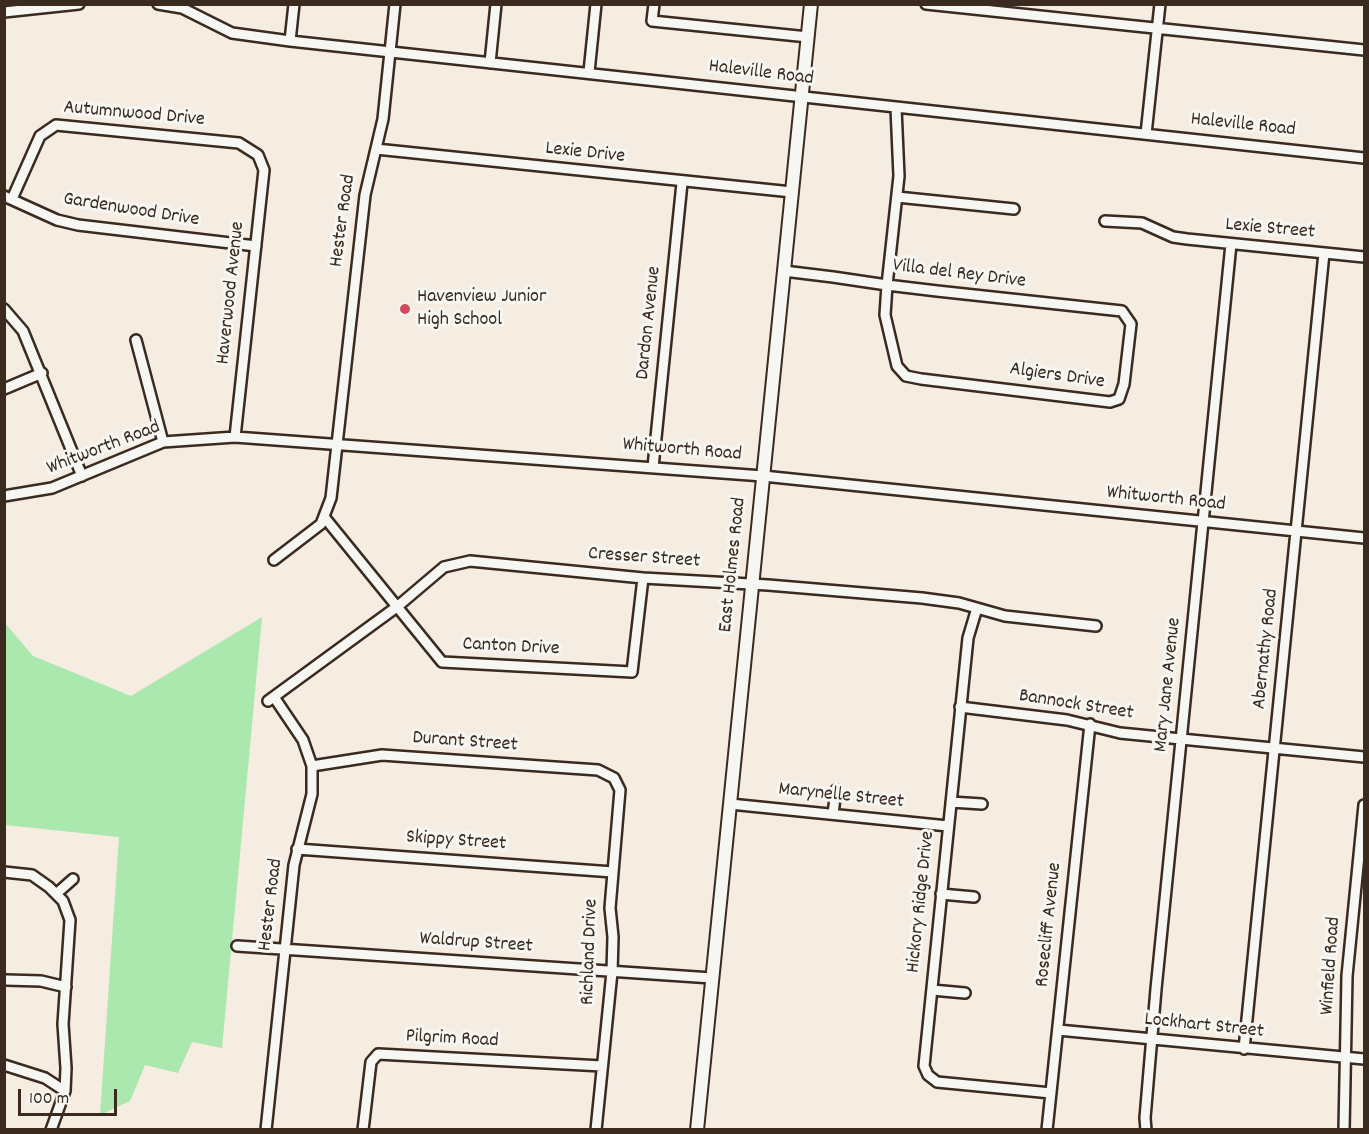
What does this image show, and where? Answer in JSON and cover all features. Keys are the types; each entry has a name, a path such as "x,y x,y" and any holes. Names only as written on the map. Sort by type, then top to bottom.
{"main road":[{"name":"East Holmes Road","path":"698,1130 811,4"}],"street":[{"path":"4,12 79,4"},
{"name":"Haleville Road","path":"158,4 182,8 232,33 290,41 1365,158"},
{"path":"290,41 294,4"},
{"name":"Hester Road","path":"325,518 331,498 364,195 383,119 395,4"},
{"path":"490,63 496,4"},
{"path":"589,72 596,4"},
{"path":"654,4 652,21 808,37"},
{"path":"926,4 1365,50"},
{"path":"1146,134 1160,4"},
{"path":"887,285 899,172 896,108"},
{"name":"Autumnwood Drive","path":"8,198 40,135 56,125 239,143 258,155"},
{"name":"Lexie Drive","path":"376,149 682,183 792,192"},
{"name":"Haverwood Avenue","path":"236,437 264,170 258,155"},
{"name":"Dardon Avenue","path":"653,467 682,183"},
{"path":"897,197 1014,209"},
{"name":"Gardenwood Drive","path":"8,198 57,220 78,225 256,246"},
{"name":"Lexie Street","path":"1105,221 1147,225 1173,237 1365,257"},
{"name":"Mary Jane Avenue","path":"1146,1130 1144,1118 1231,244"},
{"name":"Abernathy Road","path":"1244,1049 1324,253"},
{"name":"Villa del Rey Drive","path":"784,272 1122,311 1129,317"},
{"name":"Algiers Drive","path":"887,285 885,322 897,366 906,376 1114,402 1119,399 1124,384 1131,324 1129,317"},
{"path":"4,309 23,331 82,476"},
{"path":"136,340 163,442"},
{"path":"4,389 42,373"},
{"name":"Whitworth Road","path":"4,496 52,488 163,442 236,437 763,476 1365,538"},
{"path":"274,560 313,531 325,518"},
{"name":"Canton Drive","path":"325,518 442,662 632,672 643,578"},
{"name":"Cresser Street","path":"271,699 398,606 444,567 470,561 643,578 752,584 949,601 1012,617 1096,626"},
{"name":"Hickory Ridge Drive","path":"978,608 968,638 924,1066 928,1076 937,1082 1051,1093"},
{"name":"Hester Road","path":"266,1130 297,849 312,794 312,766 303,740 271,699"},
{"name":"Bannock Street","path":"960,707 1090,724 1120,733 1365,757"},
{"name":"Rosecliff Avenue","path":"1047,1130 1090,724"},
{"name":"Durant Street","path":"312,766 382,755 598,770 614,778"},
{"name":"Richland Drive","path":"596,1130 614,937 610,908 620,790 614,778"},
{"path":"833,814 836,790"},
{"path":"951,802 982,804"},
{"name":"Marynelle Street","path":"730,804 948,826"},
{"name":"Winfield Road","path":"1344,1130 1347,976 1365,805"},
{"name":"Skippy Street","path":"297,849 613,872"},
{"path":"4,872 32,875 63,902 70,921 63,1024 66,1068 64,1092 51,1130"},
{"path":"56,894 73,879"},
{"path":"941,894 974,897"},
{"name":"Waldrup Street","path":"237,946 712,978"},
{"path":"6,981 41,981 66,987"},
{"path":"932,990 965,993"},
{"name":"Lockhart Street","path":"1058,1030 1365,1059"},
{"name":"Pilgrim Road","path":"363,1130 371,1062 378,1054 602,1066"},
{"path":"4,1065 45,1078 64,1092"}],"green space":[{"path":"262,617 222,1048 192,1042 178,1073 145,1065 130,1101 100,1115 119,837 5,825 5,623 33,656 131,696"}],"place":[{"name":"Havenview Junior High School","path":"405,309"}]}
